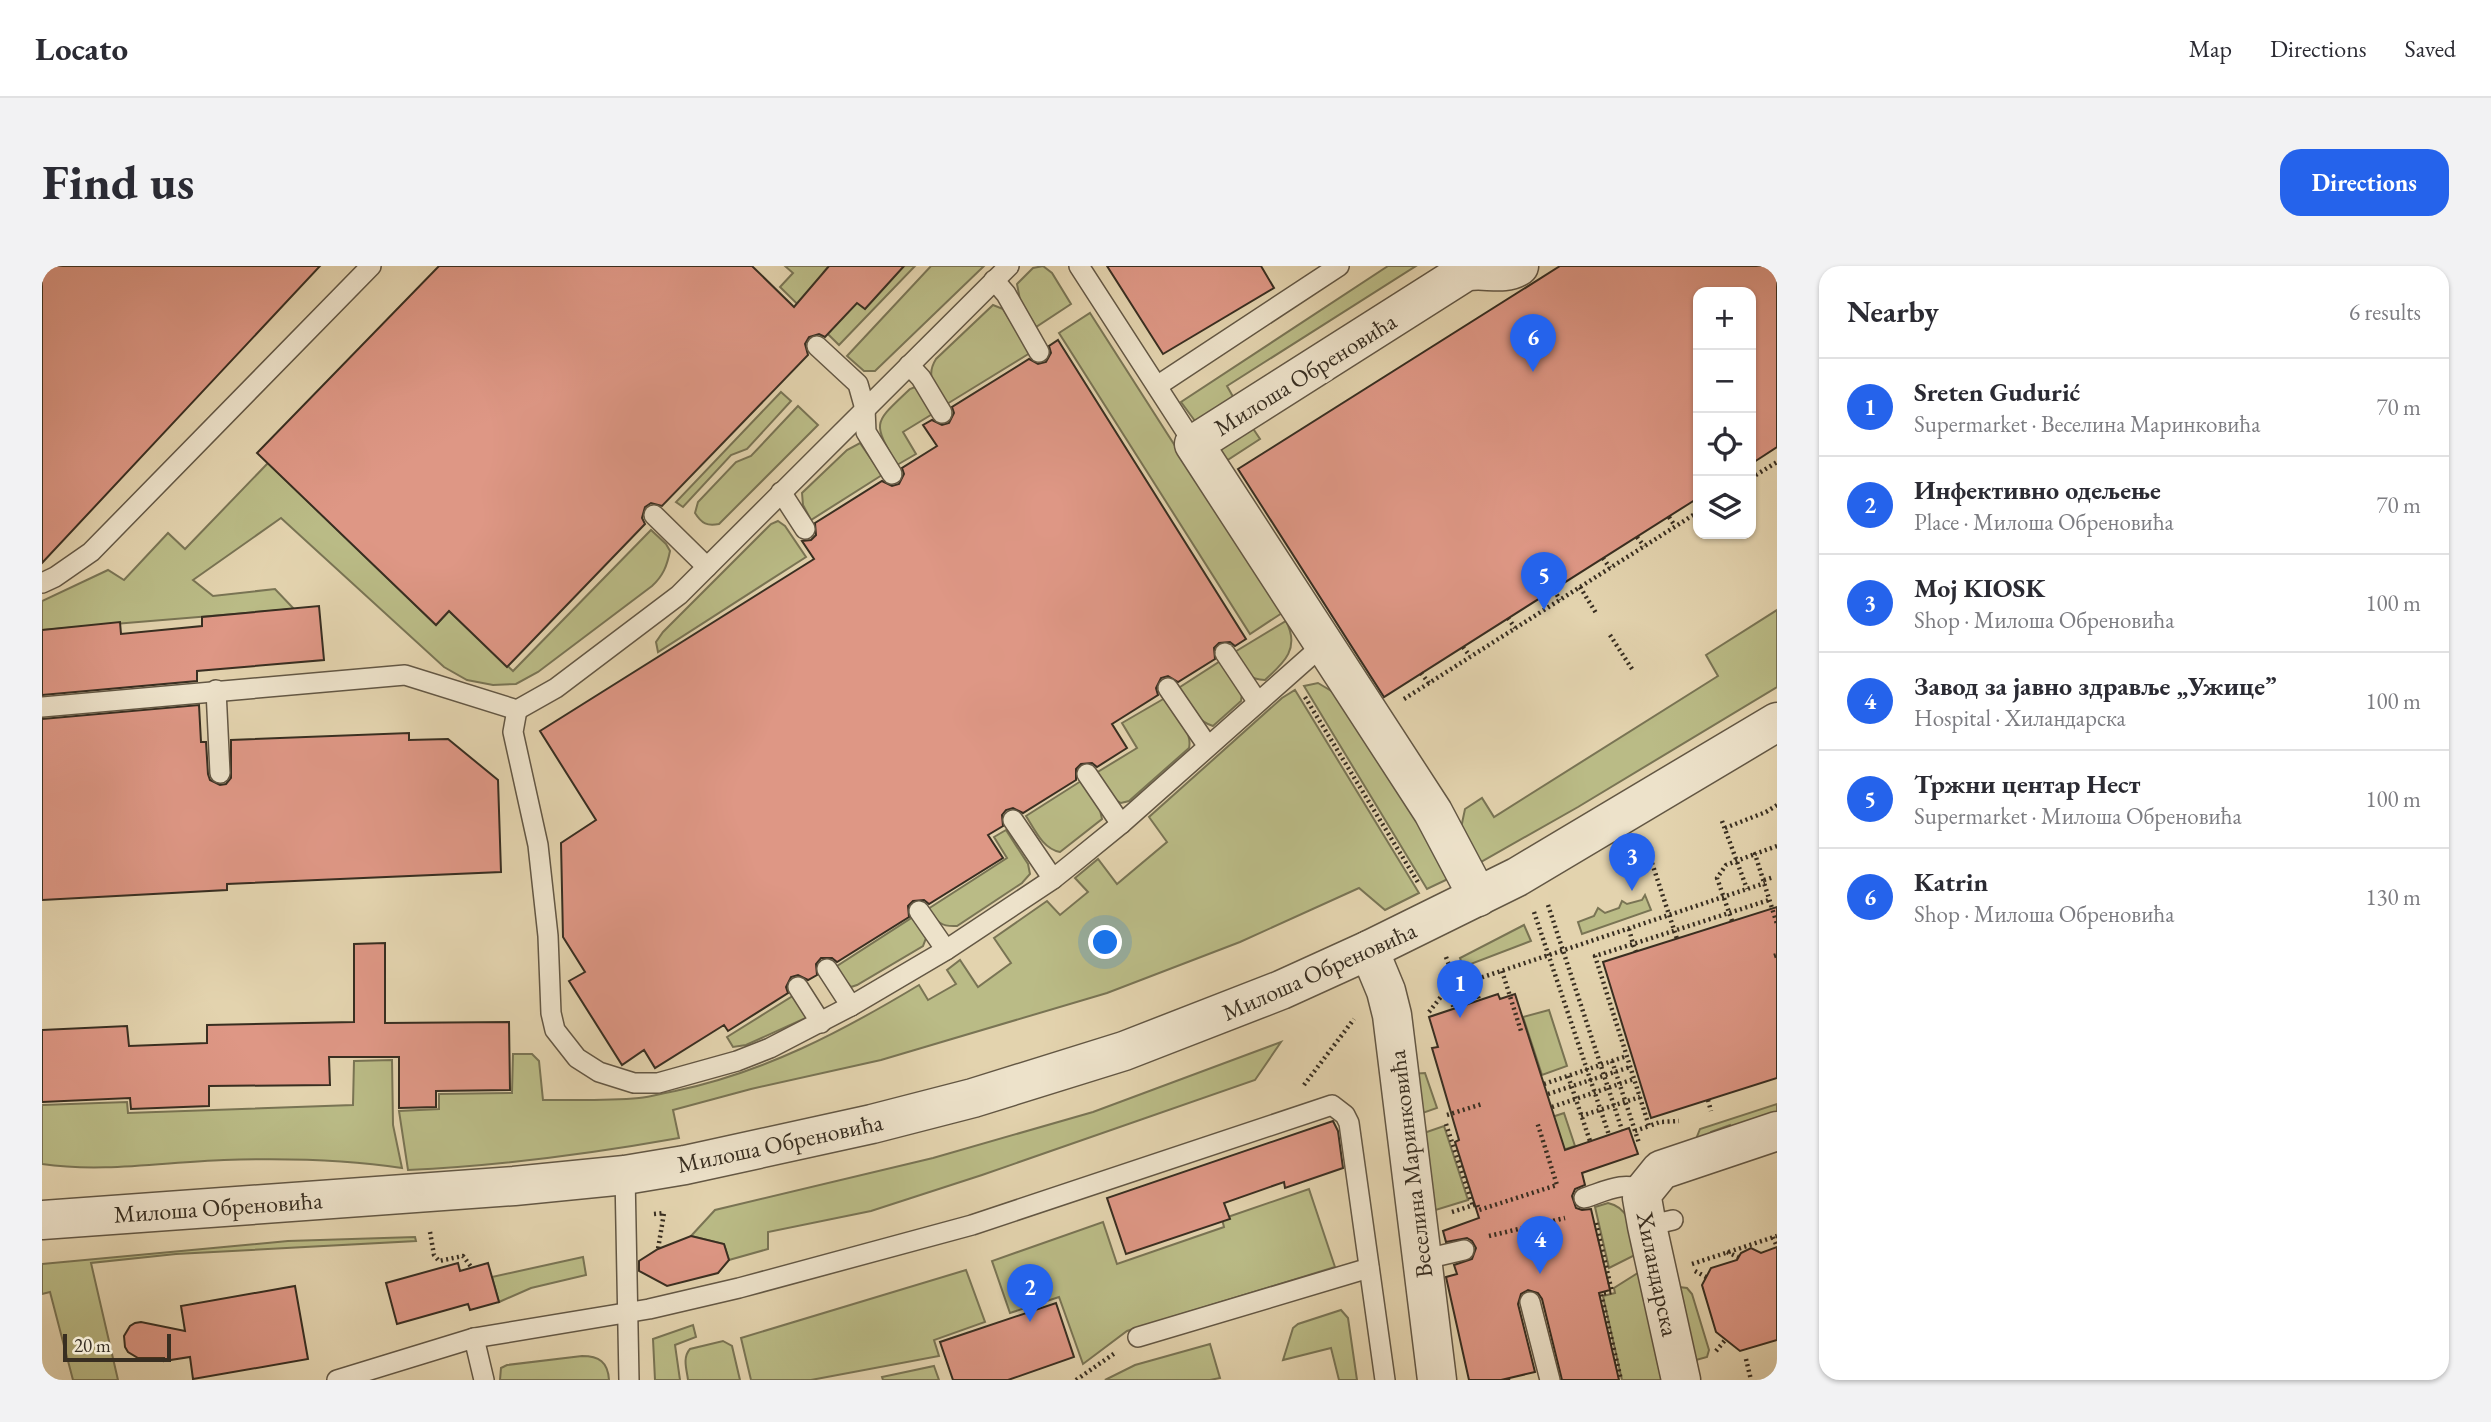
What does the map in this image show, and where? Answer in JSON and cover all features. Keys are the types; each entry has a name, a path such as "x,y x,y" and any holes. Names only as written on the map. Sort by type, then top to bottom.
{"street":[{"name":"Милоша Обреновића","path":"1478,897 1433,812 1195,444 1465,272 1501,272 1519,266"},
{"name":"Милоша Обреновића","path":"42,1220 514,1186 625,1175 685,1165 872,1124 1051,1075 1210,1019 1369,950 1478,897 1549,858 1777,722"},
{"name":"Веселина Маринковића","path":"1369,950 1386,991 1392,1015 1437,1380"},
{"name":"Хиландарска","path":"1681,1380 1654,1212 1661,1170 1777,1131"}],"lane":[{"path":"42,583 91,552 371,266"},
{"path":"42,707 405,675 517,710 556,688 679,594 1009,266"},
{"path":"1079,266 1195,444"},
{"path":"1157,386 1331,268"},
{"path":"994,280 1006,294 1039,352"},
{"path":"817,346 858,384 865,409 866,432 892,474"},
{"path":"909,365 942,413"},
{"path":"781,492 805,529"},
{"path":"654,515 707,567"},
{"path":"517,710 513,732 538,845 548,936 551,1013 555,1030 577,1058 598,1072 634,1083 658,1083 737,1061 770,1048 821,1023 946,950 1053,879 1121,824 1324,643"},
{"path":"1225,653 1257,701"},
{"path":"1168,688 1208,745"},
{"path":"216,690 220,773"},
{"path":"1087,774 1121,824"},
{"path":"1013,820 1053,879"},
{"path":"919,911 946,950"},
{"path":"827,968 851,1006"},
{"path":"798,987 821,1023"},
{"path":"337,1380 474,1338 627,1314 739,1288 972,1225 1332,1105 1345,1115 1349,1123 1385,1380"},
{"path":"625,1175 629,1380"},
{"path":"1589,1205 1623,1185 1631,1185 1654,1212"},
{"path":"1421,1260 1464,1250"},
{"path":"1138,1337 1369,1268"},
{"path":"1530,1302 1549,1380"},
{"path":"474,1338 484,1380"}],"path":[{"path":"1754,476 1777,462"},
{"path":"1394,705 1693,515"},
{"path":"1669,517 1675,526"},
{"path":"1637,537 1644,546"},
{"path":"1603,558 1610,568"},
{"path":"1580,587 1596,613"},
{"path":"1553,590 1560,600"},
{"path":"1508,618 1515,628"},
{"path":"1609,635 1632,669"},
{"path":"1463,647 1470,656"},
{"path":"1290,672 1423,891"},
{"path":"1422,673 1429,683"},
{"path":"1725,828 1766,812 1777,804"},
{"path":"1722,821 1747,889"},
{"path":"1732,921 1717,877 1726,865 1777,846"},
{"path":"1755,854 1777,924"},
{"path":"1652,863 1677,939"},
{"path":"1424,1017 1447,989 1747,889 1774,877"},
{"path":"1649,1126 1595,956 1675,931 1777,894"},
{"path":"1548,905 1622,1130"},
{"path":"1534,912 1609,1135"},
{"path":"1629,929 1636,952"},
{"path":"1446,957 1457,986"},
{"path":"1502,971 1521,1031"},
{"path":"1472,981 1479,1000"},
{"path":"1447,989 1454,1009"},
{"path":"1277,1122 1356,1015"},
{"path":"1544,1084 1627,1056"},
{"path":"1612,1061 1634,1129 1688,1119"},
{"path":"1548,1094 1630,1067"},
{"path":"1568,1076 1590,1141"},
{"path":"1552,1107 1634,1079"},
{"path":"1581,1116 1640,1097"},
{"path":"1708,1100 1711,1111"},
{"path":"1473,1206 1445,1116 1482,1104"},
{"path":"1700,1115 1724,1107"},
{"path":"1443,1215 1477,1205 1479,1210 1557,1185 1537,1122"},
{"path":"1540,1165 1550,1162"},
{"path":"1589,1205 1612,1292 1601,1294 1621,1380"},
{"path":"654,1214 664,1213 659,1249"},
{"path":"1464,1250 1462,1242 1567,1218"},
{"path":"430,1232 434,1255 439,1261 463,1256 472,1268"},
{"path":"1690,1268 1693,1262 1775,1236 1777,1247"},
{"path":"1727,1252 1738,1257"},
{"path":"1700,1274 1706,1277"},
{"path":"1076,1380 1138,1337"},
{"path":"1716,1351 1726,1339"},
{"path":"1746,1359 1751,1380"}],"green space":[{"path":"785,266 829,266 824,272 865,309 904,266 915,266 839,345 780,287 793,273"},
{"path":"931,266 984,266 875,371 864,371 847,356"},
{"path":"1043,266 1052,273 1071,304 1036,327 1020,300 1017,284 1033,268"},
{"path":"1388,266 1416,266 1227,386 1236,402 1195,421 1181,402"},
{"path":"993,305 1003,309 1030,353 947,404 933,383 931,372 936,359"},
{"path":"1090,313 1282,613 1250,634 1059,333"},
{"path":"915,387 934,413 903,432 916,454 897,465 883,439 880,424 889,409"},
{"path":"781,392 791,401 747,449 731,455 683,507 676,502"},
{"path":"798,406 818,425 719,524 703,522 695,513 698,502 736,462 751,456"},
{"path":"1250,424 1260,439 1223,463 1216,450"},
{"path":"860,443 882,475 811,520 803,505 802,493 847,450"},
{"path":"268,463 436,625 449,611 513,671 651,530 666,544 670,551 669,556 662,574 652,586 538,672 516,684 493,685 467,680 444,667 281,518 193,580 213,596 275,589 294,609 42,630 42,601 108,570 124,580 168,533 185,549"},
{"path":"778,521 785,526 806,557 658,652 656,642 663,632 771,524"},
{"path":"1777,610 1777,687 1578,807 1479,863 1461,828 1465,809 1482,798 1494,817 1718,676 1706,655"},
{"path":"1286,621 1291,647 1284,661 1265,680 1253,678 1242,668 1233,653"},
{"path":"1222,660 1242,693 1241,701 1213,726 1197,716 1177,689"},
{"path":"1318,683 1333,692 1418,821 1450,878 1427,889 1304,686"},
{"path":"1295,690 1419,893 1385,910 1359,888 1240,942 1107,993 881,1060 751,1089 673,1110 679,1138 544,1158 408,1170 399,1111 439,1109 439,1094 512,1093 513,1054 532,1054 539,1061 543,1100 644,1097 708,1083 771,1062 861,1019 919,985 928,1000 956,984 947,970 960,960 978,987 1011,963 994,938 1047,901 1060,915 1088,892 1075,878 1098,859 1117,884 1167,842 1149,817 1282,698"},
{"path":"1165,698 1186,728 1189,748 1129,801 1121,803 1114,799 1096,773 1137,748 1122,723"},
{"path":"1081,781 1100,810 1102,819 1060,852 1054,850 1040,838 1026,816"},
{"path":"1006,830 1028,864 1030,874 1022,883 957,926 940,923 928,909 1007,858 994,837"},
{"path":"1645,895 1651,910 1582,934 1578,922 1594,916 1598,908 1605,913 1619,908 1622,901 1627,904 1642,900"},
{"path":"913,917 926,938 923,946 851,987 834,968"},
{"path":"1524,925 1531,941 1463,967 1460,958"},
{"path":"796,994 808,1017 746,1045 733,1047 727,1037"},
{"path":"1549,1010 1567,1066 1542,1075 1523,1017"},
{"path":"1281,1042 1255,1080 871,1211 768,1232 768,1249 729,1260 724,1244 691,1236 715,1210 933,1158 1093,1112"},
{"path":"392,1060 393,1125 402,1168 291,1159 110,1167 42,1164 42,1105 127,1102 128,1113 353,1105 354,1061"},
{"path":"1425,1073 1437,1108 1417,1115 1411,1074"},
{"path":"1777,1104 1777,1116 1732,1131 1730,1125 1711,1132 1712,1138 1694,1144 1700,1129"},
{"path":"1564,1113 1575,1146 1554,1153 1543,1120"},
{"path":"1444,1126 1468,1200 1429,1212 1421,1134"},
{"path":"1309,1189 1335,1267 1127,1331 1083,1364 1059,1297 1010,1313 992,1261 1103,1222 1117,1264 1224,1227 1222,1219"},
{"path":"1608,1203 1622,1210 1630,1223 1637,1254 1609,1268 1595,1207"},
{"path":"415,1237 416,1241 176,1254 91,1263 118,1380 73,1380 50,1292 42,1294 42,1264 288,1241"},
{"path":"583,1257 586,1275 531,1288 499,1302 492,1277"},
{"path":"966,1270 985,1322 934,1340 939,1356 811,1380 751,1380 741,1338"},
{"path":"1641,1271 1667,1380 1622,1380 1603,1296 1615,1293 1614,1288"},
{"path":"1679,1287 1687,1288 1692,1294 1709,1350 1707,1357 1696,1360"},
{"path":"1341,1310 1348,1318 1357,1380 1339,1380 1331,1348 1283,1360 1293,1328"},
{"path":"693,1325 696,1337 675,1345 680,1380 655,1380 653,1339"},
{"path":"723,1341 732,1346 740,1380 688,1380 686,1360 690,1349"},
{"path":"1210,1344 1220,1378 1105,1380 1135,1365"},
{"path":"582,1356 602,1361 609,1380 500,1380 501,1368 507,1365"},
{"path":"934,1366 939,1380 883,1380 882,1377"}],"building":[{"path":"42,266 320,266 42,563"},
{"path":"439,266 752,266 794,307 829,266 904,266 865,309 857,303 825,337 819,334 809,337 805,344 808,355 662,506 651,503 645,507 642,518 645,524 507,667 449,611 436,625 257,453"},
{"path":"1107,266 1261,266 1274,288 1163,354"},
{"path":"1560,266 1777,266 1777,447 1756,461 1756,287 1693,287 1693,501 1384,697 1238,469"},
{"path":"1058,340 1246,639 1235,646 1230,642 1219,643 1214,648 1215,659 1178,682 1168,676 1161,678 1156,688 1158,695 1112,724 1127,748 1097,767 1092,763 1081,764 1076,769 1076,780 1023,813 1013,808 1006,810 1002,815 1003,826 988,835 1003,858 929,904 924,900 913,901 908,906 909,917 837,962 832,958 821,958 816,964 817,975 808,980 798,975 791,977 786,987 788,993 728,1031 724,1025 655,1068 644,1050 622,1065 569,981 585,972 563,937 561,843 596,820 540,731 814,559 802,541 811,540 816,535 815,523 882,481 892,486 899,484 904,474 902,468 937,446 923,425 932,420 942,425 949,423 954,413 952,407 1029,359 1038,364 1046,362 1051,353 1049,346"},
{"path":"319,606 324,660 197,671 197,681 42,695 42,630 120,622 121,634 202,626 202,617"},
{"path":"199,705 201,742 206,742 208,774 210,780 220,785 226,784 231,778 231,740 409,733 409,740 448,739 498,780 501,872 227,884 227,890 42,900 42,719"},
{"path":"1777,907 1777,1078 1651,1118 1603,962"},
{"path":"385,943 385,1023 509,1022 510,1090 436,1091 436,1107 399,1108 399,1057 329,1057 330,1085 209,1086 209,1106 131,1109 130,1098 42,1102 42,1030 127,1026 129,1046 207,1043 207,1025 354,1022 354,944"},
{"path":"1498,994 1500,999 1515,994 1565,1150 1629,1128 1638,1154 1582,1173 1585,1185 1575,1189 1572,1196 1576,1208 1591,1209 1610,1290 1599,1293 1619,1380 1562,1380 1542,1299 1538,1293 1528,1290 1521,1294 1518,1304 1535,1372 1501,1380 1469,1380 1446,1277 1457,1274 1454,1265 1472,1259 1476,1248 1467,1238 1446,1242 1443,1231 1479,1218 1455,1142 1459,1140 1432,1048 1438,1047 1429,1017"},
{"path":"1333,1121 1338,1131 1343,1168 1285,1188 1284,1182 1224,1203 1230,1219 1126,1254 1107,1198"},
{"path":"691,1236 724,1244 729,1260 718,1273 667,1286 639,1271 639,1261 658,1249"},
{"path":"1777,1247 1777,1340 1740,1351 1716,1332 1702,1285 1711,1268 1737,1260 1741,1253 1751,1248 1761,1253"},
{"path":"458,1263 460,1271 488,1263 499,1302 470,1310 468,1304 397,1324 386,1283"},
{"path":"295,1286 308,1359 193,1379 190,1357 164,1361 164,1358 138,1358 125,1347 124,1336 135,1323 185,1331 181,1306"},
{"path":"1056,1303 1074,1357 1008,1380 953,1380 940,1342"}],"place":[{"name":"Katrin","path":"1533,372"},
{"name":"Тржни центар Нест","path":"1544,610"},
{"name":"Moj KIOSK","path":"1632,891"},
{"name":"Sreten Gudurić","path":"1460,1018"},
{"name":"Завод за јавно здравље „Ужице”","path":"1540,1274"},
{"name":"Инфективно одељење","path":"1030,1322"}]}
